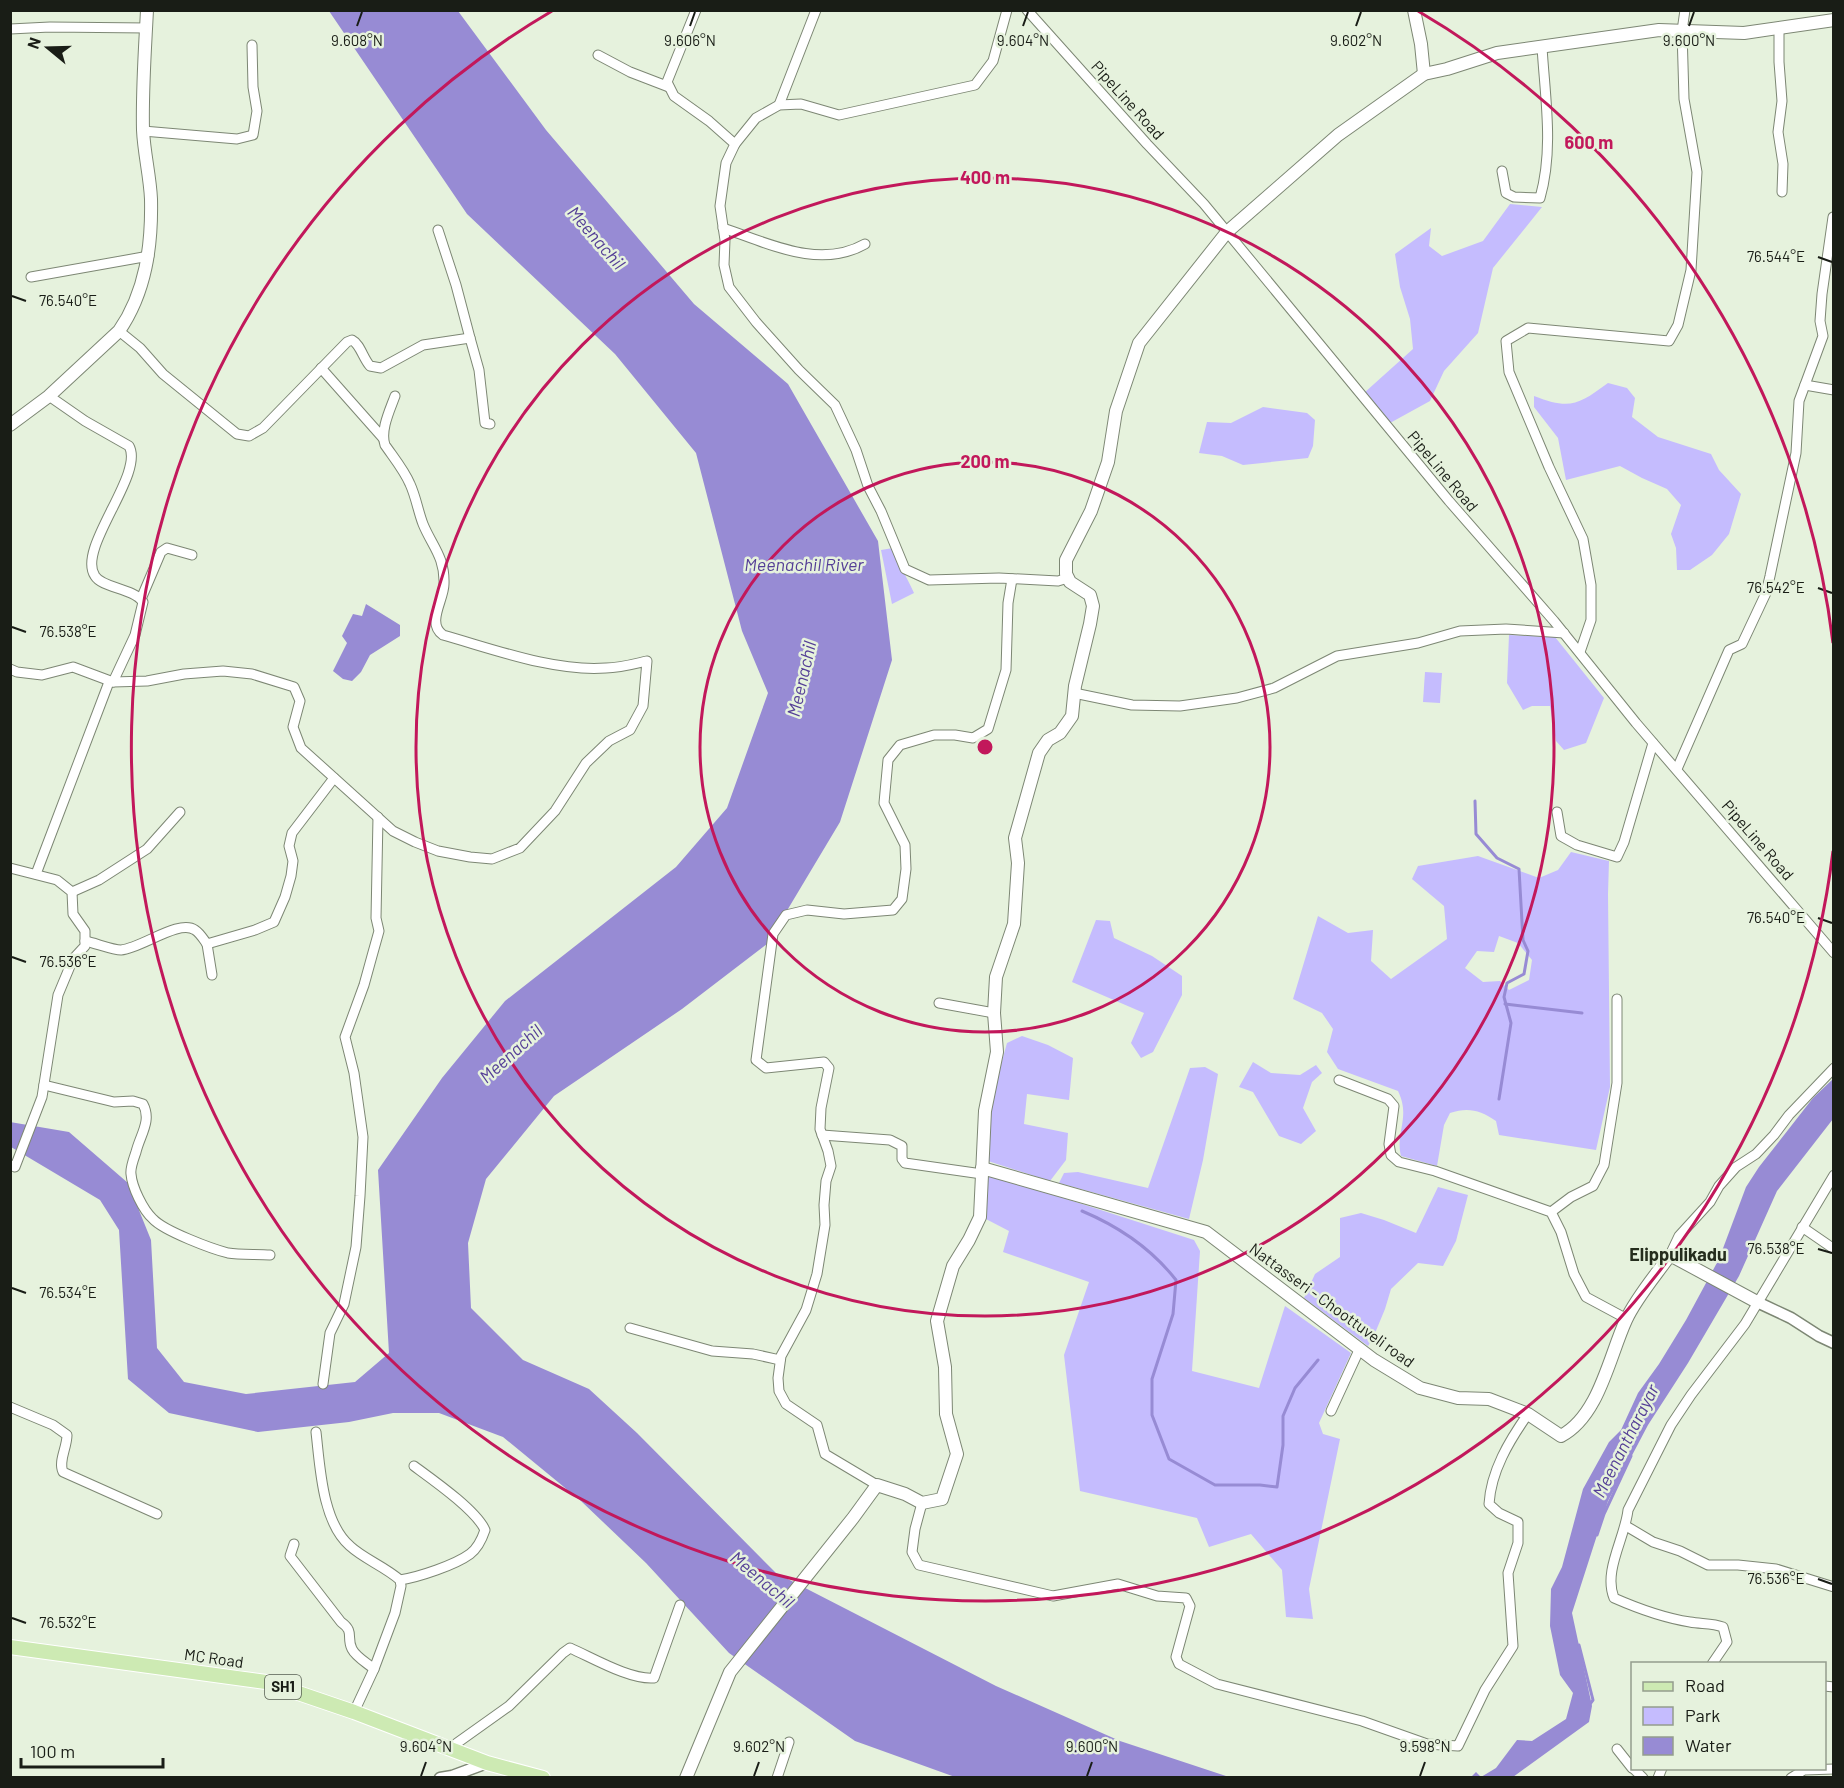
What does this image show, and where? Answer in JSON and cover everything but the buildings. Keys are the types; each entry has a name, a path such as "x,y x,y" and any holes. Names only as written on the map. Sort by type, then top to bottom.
{"main road":[{"path":"10,424 49,396 119,331 128,319 145,274 151,198 143,131 147,10"},
{"path":"1414,10 1424,74"},
{"path":"686,1778 730,1672 877,1485 905,1494 922,1503 942,1499 957,1454 946,1414 945,1367 937,1321 953,1266 980,1216 985,1111 997,1052 994,1013 996,977 1014,924 1018,863 1015,837 1039,753 1048,740 1060,733 1072,716 1074,693 1093,606 1090,595 1068,578 1066,560 1091,511 1108,462 1116,411 1139,343 1227,231 1338,135 1424,74 1497,53 1659,30 1744,33 1833,20"},
{"name":"Nattasseri - Choottuveli road","path":"982,1171 1206,1232 1360,1348 1420,1388 1458,1398 1489,1399 1528,1414 1561,1436 1571,1430 1596,1396 1627,1318 1670,1255"},
{"path":"1670,1255 1757,1302"},
{"name":"MC Road","path":"10,1647 266,1682 450,1748 506,1773 543,1778"}],"street":[{"path":"696,10 667,82 674,96 735,144"},
{"path":"779,105 816,10"},
{"path":"1007,10 993,61 975,85 839,115 801,104 779,105 756,118 735,144 726,164 720,206 724,265 729,287 756,322 799,370 836,405 856,450 867,486 881,511 905,569 929,580 1058,581 1068,578"},
{"name":"PipeLine Road","path":"1027,10 1227,231 1449,501 1564,633 1653,742 1833,953"},
{"path":"1580,652 1591,620 1591,585 1583,538 1549,467 1509,372 1506,342 1528,327 1669,341 1678,326 1691,270 1697,172 1684,99 1682,31 1685,10"},
{"path":"1779,27 1782,101 1778,132 1783,164 1782,192"},
{"path":"10,29 147,28"},
{"path":"143,131 237,139 253,135 257,111 253,87 252,45"},
{"path":"1502,171 1506,193 1514,197 1539,198 1545,180 1548,152 1542,47"},
{"path":"598,55 630,72 669,87"},
{"path":"1677,769 1729,650 1742,644 1766,592 1796,453 1799,401 1823,336 1820,321 1822,294 1833,217"},
{"path":"723,228 786,250 818,256 852,251 865,244"},
{"path":"438,230 456,285 479,370 483,416 485,423 490,424"},
{"path":"31,277 148,256"},
{"path":"119,331 140,348 163,374 237,434 249,436 263,428 347,342 352,340 357,342 363,358 370,366 381,368 423,345 470,338"},
{"path":"10,669 42,675 73,667 111,682 147,681 184,674 223,671 252,674 294,687 300,701 293,728 301,748 393,831 438,851 470,857 492,859 520,848 555,812 586,763 609,741 630,730 643,706 647,662 607,668 558,665 501,652 438,632 435,625 436,615 444,589 445,572 440,555 424,526 410,485 383,438 321,368"},
{"path":"1805,385 1833,390"},
{"path":"49,396 132,450 129,470 95,548 91,564 94,575 99,580 141,599"},
{"path":"383,438 395,396"},
{"path":"36,874 111,682 135,635 143,602 141,599 161,552 167,548 192,555"},
{"path":"877,1485 825,1454 817,1425 786,1404 779,1390 780,1360 806,1310 817,1274 825,1225 826,1181 831,1166 820,1129 821,1108 829,1068 824,1062 766,1068 756,1060 773,934 786,915 807,910 844,914 892,910 902,899 906,869 905,845 884,803 888,760 900,745 934,735 973,738 988,729 1006,670 1008,603 1012,579"},
{"path":"1074,693 1132,705 1180,706 1237,698 1274,688 1336,656 1418,643 1460,631 1506,629 1564,633"},
{"path":"1557,812 1561,836 1576,845 1617,857 1624,842 1653,742"},
{"path":"207,944 238,936 274,922 291,876 293,861 289,846 292,833 334,778"},
{"path":"72,892 99,880 147,849 180,812"},
{"path":"323,1384 330,1333 344,1304 356,1247 363,1137 354,1072 345,1037 364,985 379,932 376,918 378,817"},
{"path":"10,868 57,880 72,892 73,914 85,931 85,946 73,959 58,995 44,1085 37,1110 14,1162"},
{"path":"85,941 118,950 139,946 184,926 195,930 207,944 212,975"},
{"path":"1551,1212 1571,1197 1593,1186 1604,1165 1617,1083 1617,999"},
{"path":"939,1003 994,1013"},
{"name":"Nattasseri - Choottuveli road","path":"1670,1255 1679,1236 1710,1202 1719,1186 1736,1167 1756,1154 1833,1068"},
{"path":"1339,1080 1388,1099 1394,1106 1389,1144 1391,1155 1399,1162 1435,1171 1551,1212 1561,1232 1574,1274 1586,1297 1627,1318"},
{"path":"44,1085 114,1102 133,1101 143,1104 147,1111 146,1127 138,1143 130,1174 140,1202 154,1221 180,1235 231,1253 270,1255"},
{"path":"822,1135 890,1140 902,1146 902,1159 905,1163 982,1171"},
{"path":"1713,1662 1727,1642 1723,1627 1653,1614 1614,1598 1610,1588 1611,1578 1626,1526 1628,1510 1671,1425 1745,1324 1833,1175"},
{"path":"1802,1227 1833,1249"},
{"path":"1757,1302 1833,1342"},
{"path":"630,1328 712,1351 753,1354 780,1360"},
{"path":"1331,1411 1360,1348"},
{"path":"10,1407 53,1425 67,1435 61,1464 63,1472 157,1514"},
{"path":"922,1503 912,1552 919,1565 1053,1596 1118,1584 1157,1596 1186,1598 1190,1606 1176,1657 1179,1664 1217,1684 1362,1720 1427,1744 1458,1746 1485,1690 1513,1646 1508,1573 1518,1543 1518,1522 1499,1514 1489,1504 1490,1487 1502,1457 1528,1414"},
{"path":"316,1432 328,1508 338,1532 348,1545 386,1568 400,1580 401,1586 395,1613 374,1669 354,1712"},
{"path":"400,1580 420,1577 470,1554 482,1541 485,1530 481,1523 440,1484 414,1466"},
{"path":"1626,1526 1653,1542 1680,1551 1708,1565 1776,1569 1833,1587"},
{"path":"294,1544 290,1556 341,1622 347,1626 351,1633 350,1645 354,1653 374,1669"},
{"path":"450,1748 509,1706 570,1648 630,1674 646,1679 654,1678 680,1605"},
{"path":"777,1778 789,1742"},
{"path":"1617,1749 1631,1766"},
{"path":"440,1778 487,1763"},
{"path":"1791,1778 1804,1770 1833,1770"}],"green space":[{"path":"1510,204 1542,207 1493,268 1478,333 1444,371 1430,401 1390,423 1364,393 1413,349 1410,319 1400,287 1395,254 1431,228 1429,246 1442,256 1483,241"},
{"path":"1608,383 1627,388 1635,398 1632,417 1658,437 1711,454 1719,470 1741,494 1729,534 1712,555 1690,570 1677,570 1676,548 1671,534 1681,505 1667,489 1620,466 1566,480 1558,438 1534,407 1534,396 1557,403 1573,403 1589,396"},
{"path":"1263,407 1307,413 1315,420 1313,446 1308,458 1243,465 1222,456 1199,453 1207,422 1231,423"},
{"path":"893,548 914,593 892,604 881,550"},
{"path":"1509,635 1555,637 1604,698 1586,743 1564,750 1556,741 1550,706 1532,706 1523,710 1507,683"},
{"path":"1425,672 1442,673 1440,703 1423,702"},
{"path":"1571,852 1609,861 1610,1087 1596,1150 1499,1135 1496,1121 1479,1112 1463,1110 1450,1113 1444,1125 1437,1166 1401,1156 1403,1109 1398,1091 1338,1069 1327,1052 1333,1029 1322,1013 1293,999 1318,916 1348,933 1373,930 1371,961 1391,979 1447,939 1444,906 1412,879 1418,866 1478,856 1539,878 1558,870","holes":["1499,936 1518,943 1532,960 1529,980 1509,990 1500,981 1483,982 1465,968 1477,951 1494,952"]},
{"path":"1096,920 1110,921 1114,938 1152,956 1182,976 1182,995 1153,1052 1141,1058 1131,1043 1144,1013 1072,982"},
{"path":"1022,1036 1048,1045 1073,1058 1069,1100 1027,1094 1024,1124 1068,1133 1066,1160 1050,1181 988,1161 989,1123 994,1090 1007,1043"},
{"path":"1253,1062 1271,1073 1300,1075 1316,1065 1322,1073 1312,1082 1303,1108 1316,1131 1301,1144 1279,1136 1253,1092 1239,1087"},
{"path":"1205,1067 1218,1074 1203,1160 1189,1219 1059,1183 1064,1173 1078,1172 1148,1188 1190,1068"},
{"path":"989,1174 1194,1240 1200,1251 1192,1371 1259,1388 1285,1306 1351,1353 1319,1423 1323,1434 1340,1439 1309,1589 1313,1619 1286,1617 1282,1570 1251,1534 1209,1547 1197,1518 1080,1491 1064,1355 1089,1282 1003,1252 1009,1231 984,1218 985,1178"},
{"path":"1438,1187 1468,1195 1456,1241 1443,1266 1418,1263 1391,1289 1385,1309 1368,1346 1304,1298 1315,1274 1340,1257 1340,1218 1361,1213 1416,1233"}],"water":[{"name":"Meenachil River","path":"329,11 458,11 546,130 694,304 788,384 878,541 892,660 840,822 767,944 682,1009 554,1096 486,1179 468,1243 471,1308 523,1360 589,1389 637,1433 776,1573 996,1686 1120,1741 1229,1777 955,1777 855,1741 729,1653 646,1563 581,1501 503,1437 439,1413 393,1413 349,1422 258,1432 169,1413 128,1379 119,1230 100,1200 11,1147 10,1122 69,1132 128,1183 151,1240 157,1348 184,1382 246,1394 355,1382 389,1353 378,1170 442,1078 505,1001 676,867 727,808 768,693 742,631 696,453 615,354 467,214"},
{"path":"366,604 400,625 400,636 370,655 361,672 352,681 343,679 333,671 347,643 342,636 353,614 362,616"},
{"path":"1833,1079 1833,1119 1777,1191 1739,1276 1688,1363 1648,1425 1608,1501 1572,1613 1592,1706 1589,1722 1513,1777 1470,1778 1476,1772 1481,1777 1496,1768 1517,1740 1532,1741 1566,1719 1573,1693 1560,1675 1550,1626 1551,1589 1562,1567 1583,1489 1609,1442 1621,1430 1638,1393 1686,1320 1719,1259 1746,1187 1813,1098"}],"waterway":[{"path":"1475,801 1476,834 1497,858 1519,869 1523,940 1528,951 1524,974 1507,983 1504,997 1511,1023 1499,1099"},
{"path":"1505,1004 1582,1013"},
{"path":"1082,1211 1122,1231 1145,1248 1176,1280 1173,1314 1152,1379 1152,1415 1169,1459 1215,1485 1277,1487 1283,1445 1283,1416 1295,1388 1318,1360"},
{"name":"Meenantharayar","path":"1597,1535 1604,1514 1631,1456"},
{"name":"Meenantharayar","path":"1579,1645 1593,1700 1590,1704"}],"district":[{"name":"Elippulikadu","path":"1678,1255"}],"water label":[{"name":"Meenachil","path":"596,238"},
{"name":"Meenachil","path":"802,679"},
{"name":"Meenachil","path":"511,1054"},
{"name":"Meenachil","path":"762,1580"}]}
